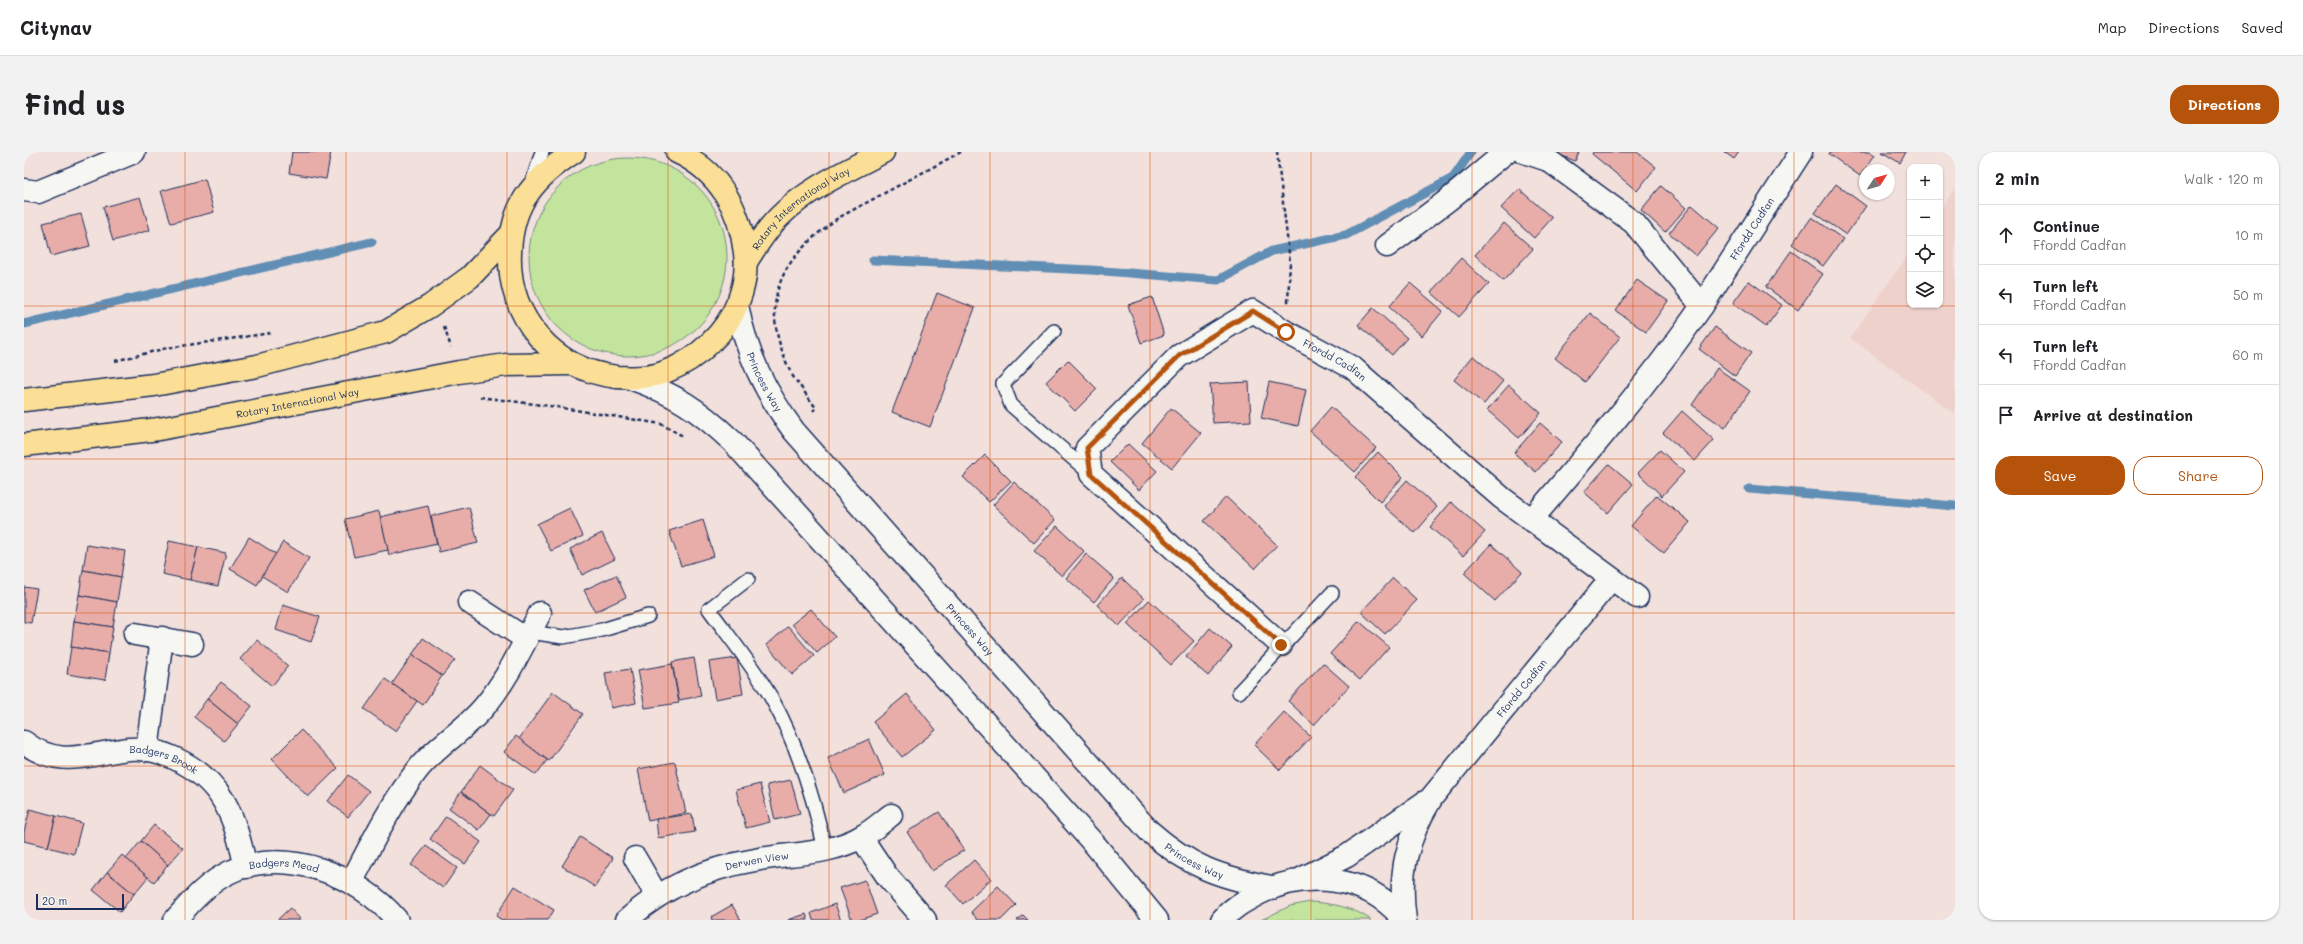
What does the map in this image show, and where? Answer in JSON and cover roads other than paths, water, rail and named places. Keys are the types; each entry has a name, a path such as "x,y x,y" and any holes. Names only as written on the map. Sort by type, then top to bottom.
{"main road":[{"path":"574,152 549,168 528,192 518,212 510,234 509,272 519,309 541,341 571,364 600,375 630,378 664,373 695,358 720,334 737,305 744,284 746,262 743,231 732,202 714,177 690,158 677,152"},
{"name":"Rotary International Way","path":"746,262 764,234 796,202 840,174 883,152"},
{"path":"24,400 154,385 257,366 386,332 430,306 470,277 510,234"},
{"name":"Rotary International Way","path":"24,445 158,429 459,372 506,365 571,364"}],"street":[{"path":"24,190 38,192 134,152"},
{"path":"1388,246 1506,152"},
{"path":"1524,152 1548,160 1634,222 1702,306"},
{"name":"Ffordd Cadfan","path":"1531,520 1632,402 1702,306 1801,152"},
{"name":"Princess Way","path":"737,305 742,332 760,380 776,408 794,431 1149,830 1168,848 1202,868 1240,881 1271,887"},
{"name":"Ffordd Cadfan","path":"1091,474 1087,448 1179,356 1253,311 1286,332 1353,368 1502,498 1637,598"},
{"path":"630,378 660,389 687,403 708,419 733,442 1096,846 1157,920"},
{"path":"1091,474 1281,645"},
{"name":"Ffordd Cadfan","path":"1405,920 1403,885 1408,844 1418,819 1432,797 1611,579"},
{"path":"469,602 528,636"},
{"path":"351,883 389,811 405,787 420,766 483,708 493,695 540,613"},
{"path":"135,634 192,644"},
{"path":"147,750 162,638"},
{"name":"Badgers Brook","path":"24,742 48,755 64,759 77,759 131,749 147,750 166,755 184,763 210,781 218,793 232,820 246,867"},
{"name":"Ffordd Cadfan","path":"1298,880 1347,856 1384,832 1432,797"},
{"name":"Derwen View","path":"627,920 657,896 682,883 731,865 826,850 861,837 891,815"},
{"path":"861,837 887,876 925,920"},
{"path":"635,858 657,896"},
{"name":"Badgers Mead","path":"175,920 206,888 231,872 265,862 302,865 351,883 378,901 397,920"},
{"name":"Princess Way","path":"1222,920 1233,907 1271,887 1298,880 1334,880 1363,888 1394,908 1405,920"}],"lane":[{"path":"528,192 542,152"},
{"path":"1054,331 1003,384 1011,405 1091,474"},
{"path":"748,579 709,609 771,698 789,733 817,810 826,850"},
{"path":"1239,692 1281,645 1332,593"},
{"path":"528,636 563,637 602,630 648,616"}],"waterway":[{"path":"873,260 1091,270 1218,280 1272,251 1346,235 1453,178 1471,152"},
{"path":"24,324 372,242"},
{"path":"1749,489 1955,506"}]}
